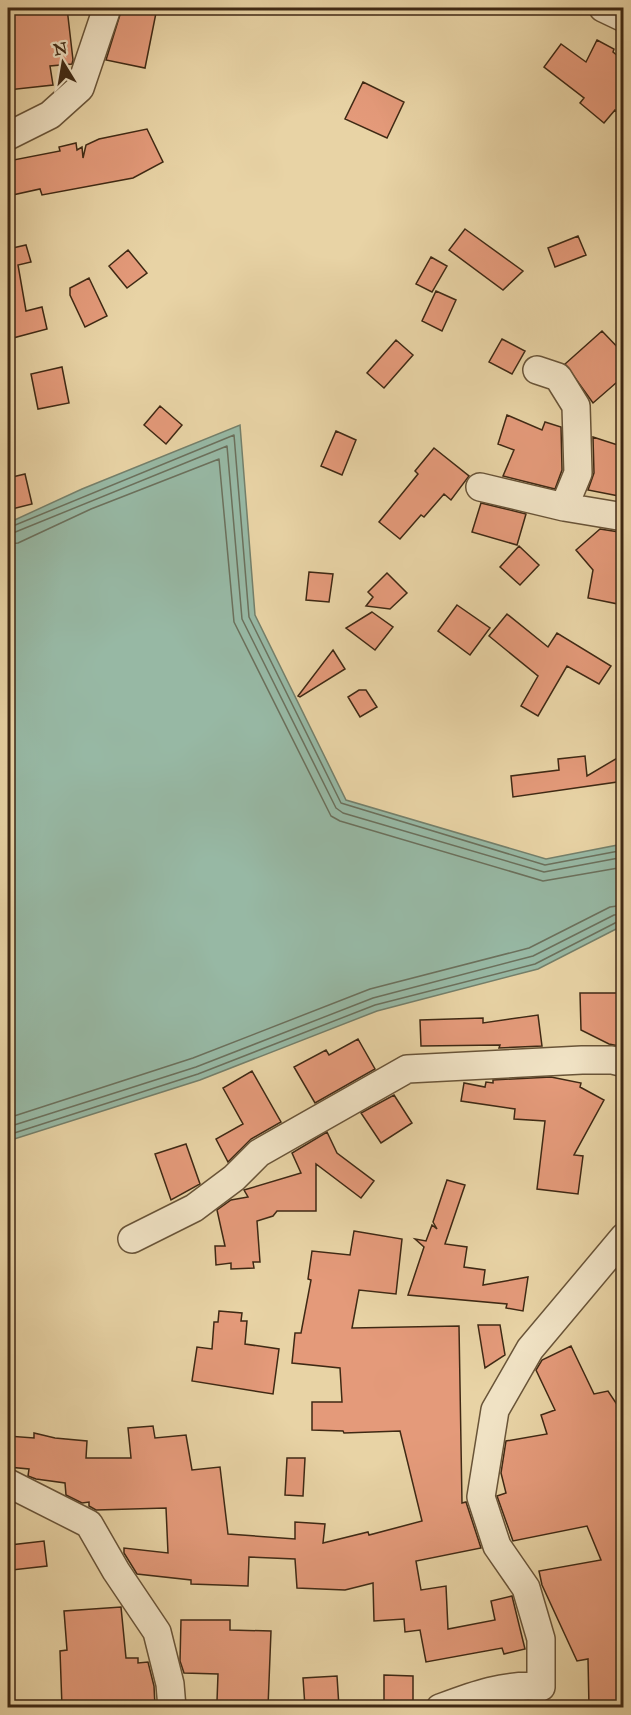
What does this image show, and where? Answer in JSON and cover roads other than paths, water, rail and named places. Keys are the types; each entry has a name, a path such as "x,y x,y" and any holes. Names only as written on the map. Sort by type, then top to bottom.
{"street":[{"path":"8,136 50,115 80,88 106,8"},
{"path":"603,8 624,18"},
{"path":"537,370 558,377 576,406 578,473 564,507"},
{"path":"480,487 564,507 624,518"},
{"path":"132,1239 194,1208 234,1178 259,1153 407,1069 582,1060 612,1060 624,1063"},
{"path":"440,1707 477,1694 526,1685 541,1686 541,1639 525,1588 497,1546 481,1497 495,1410 530,1349 624,1237"},
{"path":"8,1483 89,1524 116,1571 157,1632 170,1684 172,1707"}],"water":[{"path":"240,425 255,615 346,800 546,859 623,844 623,931 620,927 538,969 377,1011 200,1080 8,1141 8,523 82,489"}]}
